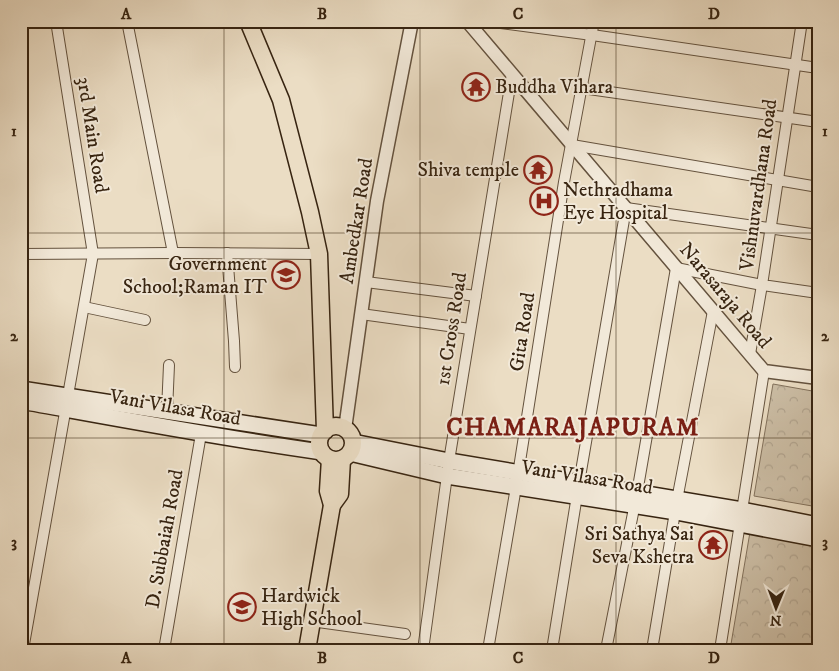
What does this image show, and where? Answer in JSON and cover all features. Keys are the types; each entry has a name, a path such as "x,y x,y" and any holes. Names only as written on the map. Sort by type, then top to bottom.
{"main road":[{"path":"248,21 280,100 310,212 319,254 340,494 332,505 307,650"},
{"name":"Vani Vilasa Road","path":"21,389 201,434 336,445"},
{"name":"Vani Vilasa Road","path":"21,401 67,402 166,411 448,469 740,517 818,525"},
{"name":"Vani Vilasa Road","path":"740,517 818,540"}],"street":[{"name":"3rd Main Road","path":"23,650 93,254 56,21"},
{"path":"127,21 173,253"},
{"name":"Ambedkar Road","path":"336,445 361,314 377,201 412,21"},
{"name":"Narasaraja Road","path":"468,21 764,371 818,378"},
{"path":"485,21 818,68"},
{"name":"Gita Road","path":"488,650 563,192 594,21"},
{"name":"Vishnuvardhana Road","path":"750,354 802,21"},
{"name":"1st Cross Road","path":"423,650 448,469 512,74"},
{"path":"582,88 818,122"},
{"path":"572,145 818,187"},
{"path":"552,650 626,208 818,235"},
{"path":"227,253 235,367"},
{"path":"21,254 319,254"},
{"path":"606,650 636,499 676,268 818,294"},
{"path":"366,282 476,296"},
{"path":"84,308 145,320"},
{"path":"652,650 713,311"},
{"path":"361,314 470,329"},
{"path":"166,411 169,365"},
{"path":"720,650 764,371"},
{"name":"D. Subbaiah Road","path":"164,650 201,434"},
{"path":"311,621 405,634"}],"green space":[{"path":"773,384 818,392 818,507 754,496"},
{"path":"750,532 818,543 818,650 730,650"}],"place":[{"name":"Buddha Vihara","path":"476,87"},
{"name":"Shiva temple","path":"538,170"},
{"name":"Nethradhama Eye Hospital","path":"544,201"},
{"name":"Government School;Raman IT","path":"286,275"},
{"name":"Sri Sathya Sai Seva Kshetra","path":"713,545"},
{"name":"Hardwick High School","path":"242,607"}],"district":[{"name":"CHAMARAJAPURAM","path":"573,427"}]}
